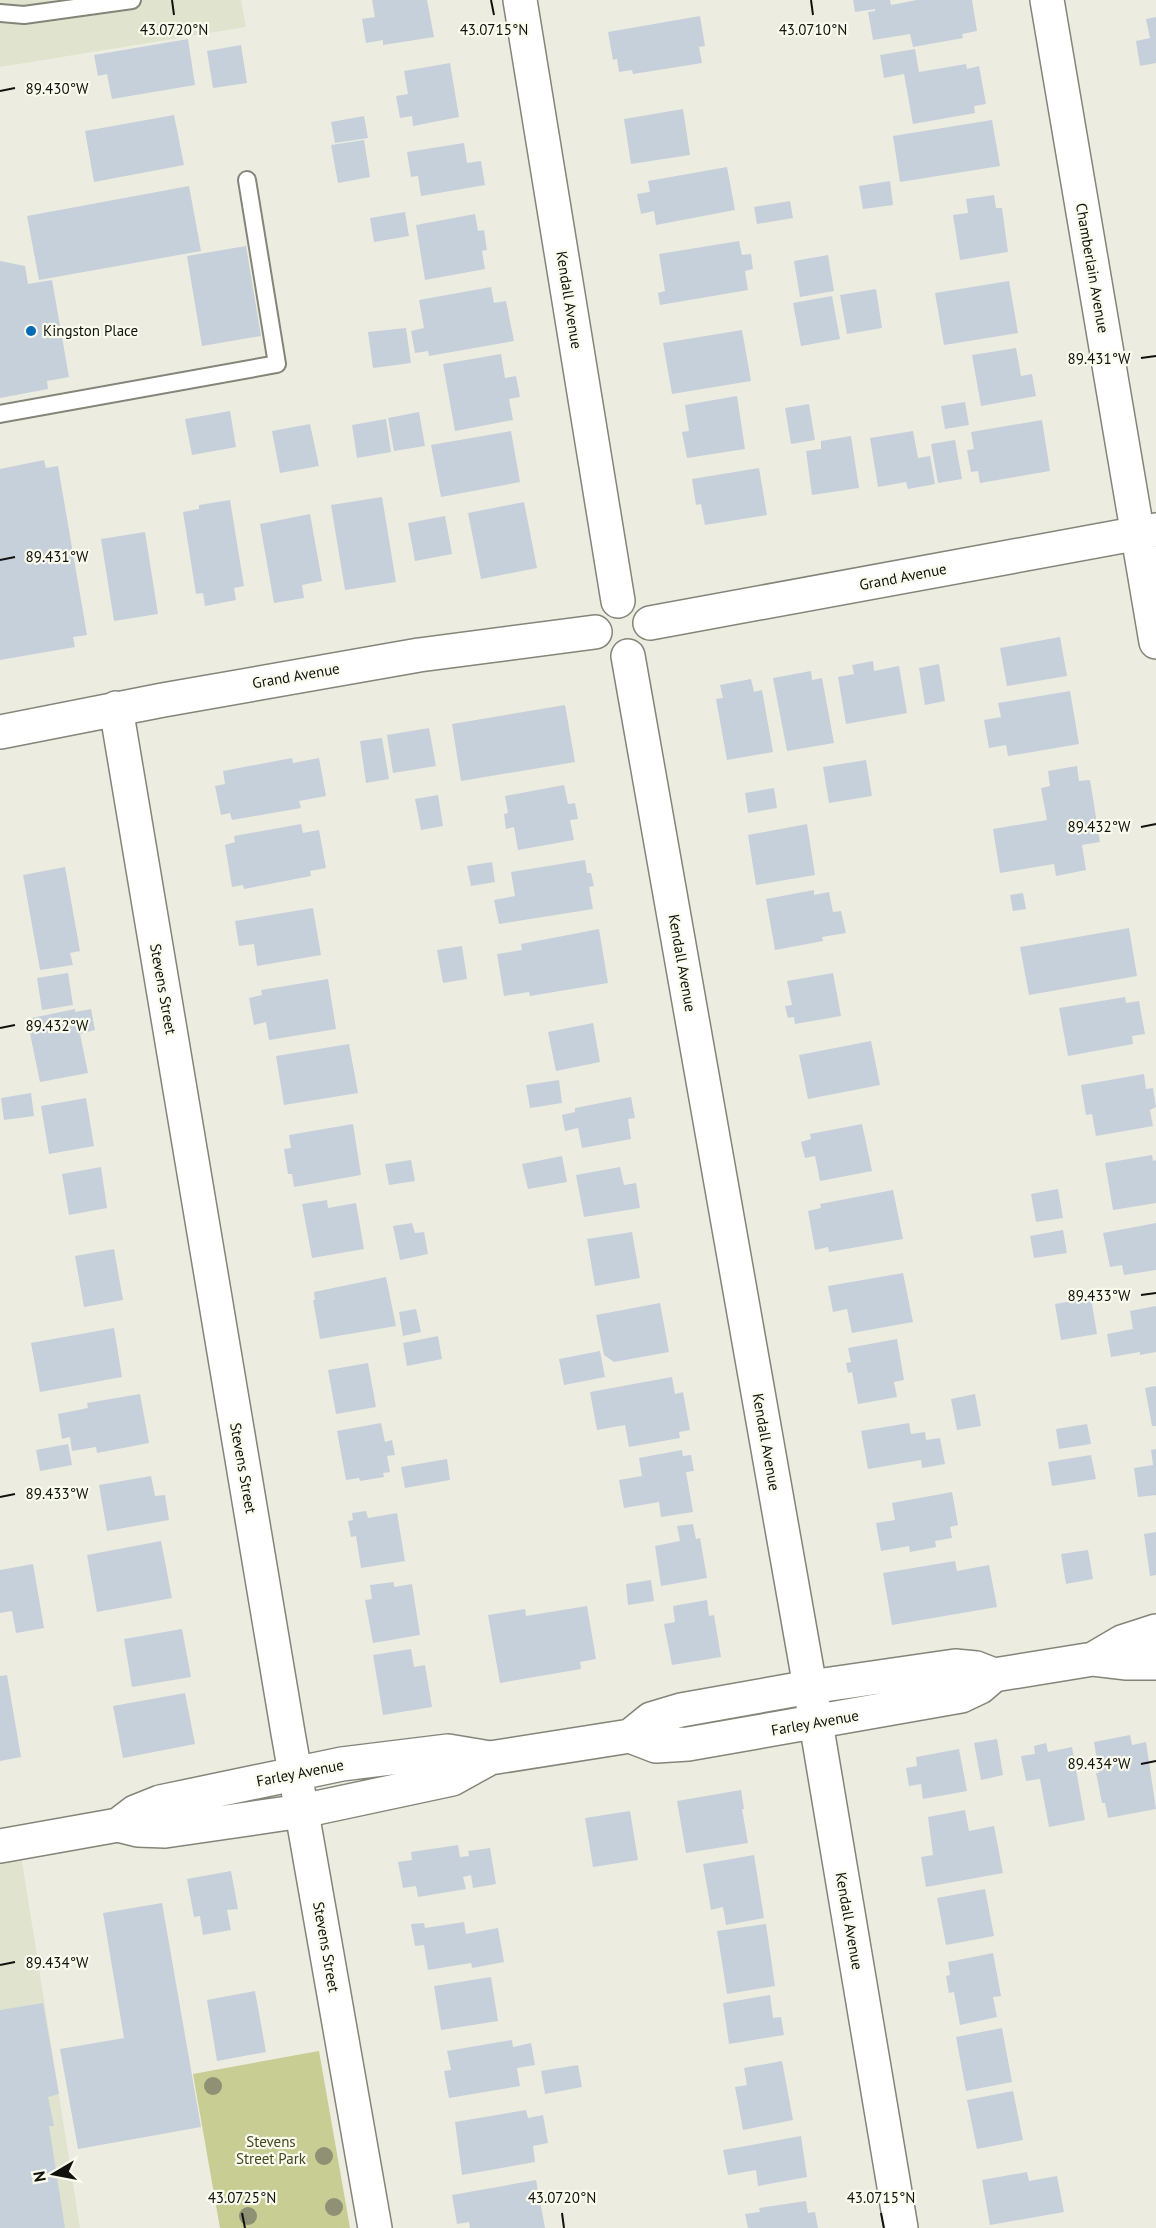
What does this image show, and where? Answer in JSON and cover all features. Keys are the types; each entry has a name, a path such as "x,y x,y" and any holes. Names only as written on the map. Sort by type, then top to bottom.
{"street":[{"name":"Kendall Avenue","path":"520,0 618,601"},
{"name":"Chamberlain Avenue","path":"1047,0 1147,531 1156,642"},
{"name":"Grand Avenue","path":"650,624 1147,531"},
{"path":"618,601 626,601 642,608 650,624 647,640 642,648 628,656 610,653 598,641 595,632 598,615 610,603 618,601"},
{"name":"Grand Avenue","path":"0,732 116,708 419,655 595,632"},
{"name":"Kendall Avenue","path":"628,656 810,1687 901,2228"},
{"name":"Stevens Street","path":"116,708 375,2228"},
{"name":"Farley Avenue","path":"1093,1659 1122,1642 1156,1631"},
{"name":"Farley Avenue","path":"630,1736 651,1719 681,1710 810,1687 955,1666 976,1668 994,1675 1093,1659 1156,1663"},
{"name":"Farley Avenue","path":"118,1825 135,1812 160,1802 342,1764 448,1751 490,1758 630,1736 656,1746 688,1744 961,1696 980,1687 994,1675"},
{"name":"Farley Avenue","path":"0,1846 118,1825 138,1830 165,1831 302,1810 452,1779 490,1758"}],"lane":[{"path":"0,13 24,15 132,0"},
{"path":"0,414 277,364 247,180"}],"shaded area":[{"path":"0,0 241,0 246,27 0,67"},
{"path":"19,1842 80,2228 0,2228 0,1846"}],"green space":[{"name":"Stevens Street Park","path":"319,2051 350,2228 220,2228 193,2074"}],"building":[{"path":"372,0 427,0 434,37 383,45 383,40 366,43 362,19 375,17"},
{"path":"853,0 890,0 891,5 917,0 972,0 977,31 962,34 963,38 913,47 910,34 873,40 868,12 875,11 875,9 855,12"},
{"path":"700,16 705,46 699,47 702,63 633,74 632,70 619,72 617,59 613,60 608,32"},
{"path":"1156,17 1156,63 1140,66 1136,41 1150,38 1146,19"},
{"path":"188,39 195,85 112,99 107,74 98,76 94,55"},
{"path":"241,45 247,83 213,88 207,51"},
{"path":"915,49 919,72 966,64 967,69 979,66 986,104 974,106 975,113 913,124 904,74 884,78 880,55"},
{"path":"450,63 459,117 413,126 412,116 400,118 396,96 408,94 404,71"},
{"path":"683,109 690,155 631,164 624,119"},
{"path":"174,115 184,165 94,182 85,131"},
{"path":"364,116 368,138 335,143 331,122"},
{"path":"992,120 1000,166 900,182 893,136"},
{"path":"364,140 370,177 338,183 331,145"},
{"path":"464,143 467,163 481,161 485,185 421,196 418,176 411,177 407,152"},
{"path":"727,167 735,210 656,225 654,211 641,214 637,194 650,192 648,181"},
{"path":"890,181 893,205 863,209 859,186"},
{"path":"189,186 201,251 39,280 27,216"},
{"path":"994,195 996,208 1002,208 1008,252 960,260 953,215 968,213 966,199"},
{"path":"790,201 793,218 757,224 754,207"},
{"path":"405,212 409,236 374,242 370,218"},
{"path":"475,214 478,231 484,230 487,250 482,251 485,269 425,280 416,225"},
{"path":"739,241 742,255 751,254 753,269 745,271 748,290 660,305 658,293 665,291 659,254"},
{"path":"246,246 261,336 202,346 187,256"},
{"path":"828,255 834,291 800,297 794,261"},
{"name":"Kingston Place","path":"0,261 25,266 28,284 52,280 69,377 47,381 48,389 0,398"},
{"path":"1009,281 1018,333 944,345 935,293"},
{"path":"491,287 494,303 506,301 514,341 429,356 428,351 415,353 411,331 424,328 419,300"},
{"path":"876,289 882,328 847,334 840,295"},
{"path":"832,296 840,339 801,346 793,303"},
{"path":"406,328 411,363 373,368 368,332"},
{"path":"742,330 751,381 672,394 663,343"},
{"path":"1016,348 1021,376 1032,374 1036,396 981,406 972,355"},
{"path":"501,354 505,378 516,376 520,397 509,399 513,420 455,431 443,364"},
{"path":"737,396 745,449 687,458 682,432 689,431 685,405"},
{"path":"965,402 969,425 945,429 941,406"},
{"path":"809,404 815,440 791,444 785,408"},
{"path":"230,411 236,447 192,455 185,419"},
{"path":"419,412 425,446 394,451 388,418"},
{"path":"386,419 391,452 357,458 352,425"},
{"path":"1042,420 1050,471 980,483 978,471 971,472 967,450 974,449 971,432"},
{"path":"310,424 319,466 280,473 272,431"},
{"path":"511,431 520,482 441,497 431,445"},
{"path":"913,431 918,458 930,456 935,484 908,489 906,482 878,487 870,438"},
{"path":"851,436 859,488 812,495 806,451 821,449 821,441"},
{"path":"955,440 962,479 938,483 931,444"},
{"path":"44,460 46,468 58,466 87,635 73,637 75,647 0,660 0,469"},
{"path":"759,468 767,515 705,525 701,504 696,505 692,479"},
{"path":"382,497 396,582 345,590 331,505"},
{"path":"230,500 244,586 234,588 236,600 205,606 203,593 196,594 183,512 199,509 199,505"},
{"path":"524,502 537,568 481,579 468,513"},
{"path":"310,514 322,581 302,585 304,598 274,603 260,524"},
{"path":"445,516 452,554 415,561 408,523"},
{"path":"145,532 158,614 114,621 101,539"},
{"path":"1060,637 1067,676 1007,686 1000,648"},
{"path":"873,661 874,671 899,666 907,713 846,724 838,677 854,674 852,665"},
{"path":"939,664 945,701 925,705 919,668"},
{"path":"811,671 812,680 822,678 834,743 787,751 773,678"},
{"path":"751,679 754,692 762,690 773,752 727,760 716,699 723,698 720,685"},
{"path":"1070,691 1079,744 1008,756 1006,745 989,748 984,720 1001,717 998,703"},
{"path":"565,705 575,762 461,781 452,724"},
{"path":"429,728 436,766 393,773 387,735"},
{"path":"382,738 389,779 366,783 360,741"},
{"path":"292,758 293,763 319,758 326,796 299,801 301,808 232,820 230,813 221,815 215,786 225,784 223,771"},
{"path":"866,760 872,796 829,803 823,767"},
{"path":"1077,766 1079,781 1090,780 1100,842 1082,845 1086,870 1056,876 1054,864 1000,873 993,829 1047,820 1041,788 1050,786 1048,771"},
{"path":"564,785 568,804 575,803 578,819 570,820 574,840 518,850 514,827 506,829 504,814 508,813 505,796"},
{"path":"774,788 777,808 748,813 745,793"},
{"path":"438,795 443,826 421,830 415,799"},
{"path":"301,824 303,833 319,830 326,868 310,871 311,876 244,889 243,885 232,887 225,845 235,842 234,836"},
{"path":"807,824 815,875 756,885 748,835"},
{"path":"585,860 587,873 591,873 594,886 589,887 593,909 499,924 494,900 515,896 511,872"},
{"path":"492,862 495,882 471,886 467,866"},
{"path":"65,867 80,951 70,953 73,965 40,970 23,875"},
{"path":"814,890 814,895 829,892 833,912 841,911 846,933 822,937 823,941 775,950 766,899"},
{"path":"1023,893 1026,909 1013,911 1010,895"},
{"path":"313,908 321,955 257,966 254,944 239,946 235,921"},
{"path":"1129,928 1137,976 1029,995 1020,947"},
{"path":"599,929 608,983 530,996 529,992 504,996 497,954 522,950 521,944"},
{"path":"462,946 467,979 443,983 437,950"},
{"path":"68,973 73,1005 42,1010 37,978"},
{"path":"833,973 841,1016 795,1024 794,1017 788,1018 785,1006 792,1005 787,981"},
{"path":"328,979 336,1029 269,1040 266,1022 254,1025 249,998 262,995 261,990"},
{"path":"1125,997 1126,1003 1139,1001 1145,1034 1132,1036 1133,1044 1068,1056 1059,1008"},
{"path":"75,1009 75,1012 91,1009 95,1030 80,1034 88,1073 40,1082 27,1019"},
{"path":"593,1023 600,1062 556,1071 548,1032"},
{"path":"871,1041 880,1085 808,1099 799,1055"},
{"path":"349,1044 358,1093 284,1105 276,1056"},
{"path":"1144,1074 1146,1089 1153,1088 1156,1107 1150,1110 1153,1126 1096,1136 1092,1114 1086,1115 1081,1085"},
{"path":"559,1080 562,1103 530,1108 526,1085"},
{"path":"31,1093 34,1116 4,1120 1,1098"},
{"path":"631,1097 635,1118 628,1119 631,1139 582,1148 578,1128 565,1131 562,1115 575,1112 575,1108"},
{"path":"86,1098 94,1146 49,1154 41,1106"},
{"path":"353,1124 361,1175 294,1187 292,1174 288,1174 284,1149 291,1148 289,1135"},
{"path":"862,1124 872,1171 820,1181 815,1156 805,1158 801,1142 811,1139 810,1134"},
{"path":"1152,1155 1153,1161 1156,1160 1156,1203 1113,1210 1105,1163"},
{"path":"562,1156 567,1182 528,1189 522,1164"},
{"path":"411,1160 415,1181 389,1185 385,1164"},
{"path":"101,1167 107,1208 69,1215 62,1174"},
{"path":"620,1167 624,1185 636,1183 640,1208 584,1217 576,1175"},
{"path":"1058,1189 1063,1218 1036,1222 1031,1194"},
{"path":"893,1190 903,1239 829,1252 828,1247 815,1250 808,1211 821,1208 820,1204"},
{"path":"327,1200 328,1208 356,1203 364,1249 312,1258 302,1204"},
{"path":"412,1223 415,1233 424,1232 428,1254 400,1260 393,1226"},
{"path":"1156,1223 1156,1270 1124,1275 1122,1265 1110,1267 1103,1233"},
{"path":"1063,1230 1067,1253 1034,1258 1030,1236"},
{"path":"632,1232 640,1278 595,1286 587,1239"},
{"path":"114,1249 123,1300 84,1307 75,1256"},
{"path":"903,1273 913,1322 852,1333 847,1309 833,1312 828,1286"},
{"path":"386,1277 396,1326 320,1339 313,1300 315,1300 314,1292"},
{"path":"1091,1298 1097,1334 1061,1340 1055,1304"},
{"path":"660,1303 669,1352 614,1362 604,1355 596,1315"},
{"path":"1156,1306 1156,1352 1111,1357 1107,1334 1133,1329 1130,1311"},
{"path":"416,1309 421,1332 403,1336 399,1312"},
{"path":"114,1328 122,1377 40,1392 31,1343"},
{"path":"438,1336 442,1359 407,1366 403,1343"},
{"path":"897,1339 904,1380 894,1382 897,1397 858,1404 852,1372 848,1373 846,1363 851,1362 848,1348"},
{"path":"600,1351 605,1377 564,1385 559,1359"},
{"path":"368,1363 376,1407 336,1414 328,1370"},
{"path":"672,1377 675,1394 683,1392 690,1430 679,1432 680,1438 629,1447 625,1425 597,1430 590,1392"},
{"path":"1156,1386 1156,1426 1152,1426 1145,1388"},
{"path":"140,1394 149,1443 97,1453 96,1447 72,1451 70,1437 62,1439 58,1414 88,1408 87,1403"},
{"path":"975,1394 981,1426 957,1430 951,1399"},
{"path":"381,1423 385,1442 392,1440 395,1455 387,1456 390,1472 383,1473 384,1477 360,1481 359,1478 346,1480 337,1431"},
{"path":"909,1423 911,1434 925,1432 926,1440 940,1438 945,1464 922,1468 921,1460 868,1469 861,1431"},
{"path":"1087,1424 1091,1444 1059,1449 1056,1429"},
{"path":"68,1444 72,1465 40,1471 36,1450"},
{"path":"1156,1449 1156,1495 1138,1497 1134,1468 1153,1465 1151,1450"},
{"path":"682,1450 683,1456 691,1455 694,1471 686,1472 693,1512 661,1517 659,1502 624,1508 619,1480 642,1476 639,1458"},
{"path":"1091,1455 1096,1479 1052,1486 1048,1462"},
{"path":"447,1459 450,1480 405,1488 401,1467"},
{"path":"151,1476 155,1496 165,1495 169,1520 107,1531 99,1485"},
{"path":"952,1492 958,1525 950,1527 952,1538 935,1541 936,1547 910,1552 909,1546 881,1551 876,1523 895,1520 892,1503"},
{"path":"366,1511 368,1518 397,1513 405,1561 361,1568 356,1536 351,1537 348,1521 353,1520 352,1513"},
{"path":"693,1524 696,1539 700,1538 707,1578 661,1586 655,1546 680,1541 677,1526"},
{"path":"1156,1532 1156,1575 1150,1576 1144,1534"},
{"path":"161,1541 172,1598 97,1612 87,1555"},
{"path":"1088,1550 1093,1579 1066,1584 1061,1554"},
{"path":"955,1561 957,1571 989,1565 997,1607 892,1625 883,1573"},
{"path":"33,1564 44,1628 16,1633 12,1611 0,1613 0,1570"},
{"path":"651,1580 654,1601 628,1605 626,1584"},
{"path":"394,1582 394,1587 412,1584 420,1635 373,1643 365,1600 372,1599 370,1585"},
{"path":"707,1600 709,1616 714,1615 721,1657 672,1665 664,1624 675,1622 673,1606"},
{"path":"587,1606 596,1659 580,1662 581,1669 500,1683 488,1615 525,1609 526,1616"},
{"path":"182,1629 191,1677 132,1687 124,1639"},
{"path":"411,1649 414,1667 425,1665 432,1707 383,1715 373,1655"},
{"path":"7,1675 21,1757 0,1761 0,1676"},
{"path":"185,1693 195,1744 123,1758 113,1706"},
{"path":"1130,1735 1132,1745 1146,1742 1156,1809 1108,1818 1105,1803 1102,1803 1096,1773 1099,1773 1094,1742"},
{"path":"997,1739 1003,1775 981,1780 974,1743"},
{"path":"1046,1743 1048,1752 1072,1747 1085,1820 1049,1827 1040,1779 1026,1781 1021,1756 1035,1754 1034,1746"},
{"path":"959,1749 967,1791 923,1799 921,1784 909,1786 906,1768 917,1766 916,1757"},
{"path":"741,1790 748,1843 686,1853 677,1801"},
{"path":"965,1810 969,1831 994,1826 1003,1873 926,1887 921,1857 933,1855 928,1817"},
{"path":"630,1811 638,1860 593,1867 585,1818"},
{"path":"458,1845 460,1857 469,1856 468,1851 490,1848 496,1884 473,1888 471,1875 463,1877 466,1889 418,1897 416,1886 403,1888 398,1862 412,1860 411,1852"},
{"path":"754,1855 764,1918 726,1925 723,1907 711,1910 703,1864"},
{"path":"231,1871 238,1909 227,1910 231,1930 203,1935 200,1916 194,1917 187,1879"},
{"path":"985,1889 994,1936 946,1945 937,1898"},
{"path":"162,1903 201,2127 78,2149 60,2049 124,2038 103,1913"},
{"path":"464,1922 466,1934 498,1928 504,1962 472,1968 471,1963 428,1970 424,1945 415,1946 411,1924 424,1923 425,1928"},
{"path":"766,1924 775,1986 727,1994 717,1931"},
{"path":"993,1953 1001,1996 993,1997 997,2017 960,2025 954,1992 949,1993 946,1976 950,1975 948,1962"},
{"path":"491,1977 498,2021 441,2030 434,1986"},
{"path":"255,1991 266,2052 217,2061 207,2000"},
{"path":"770,1995 773,2018 781,2017 784,2035 729,2044 723,2003"},
{"path":"43,2003 59,2094 48,2097 54,2126 49,2126 65,2228 0,2228 0,2010"},
{"path":"1002,2028 1012,2082 966,2091 956,2037"},
{"path":"512,2040 513,2047 531,2043 535,2065 517,2068 520,2086 449,2098 444,2071 451,2070 447,2051"},
{"path":"782,2061 793,2120 743,2130 735,2087 747,2085 744,2068"},
{"path":"578,2065 582,2087 545,2094 541,2071"},
{"path":"1013,2091 1023,2140 977,2149 967,2100"},
{"path":"526,2110 528,2118 543,2115 548,2143 533,2146 535,2162 462,2175 455,2122"},
{"path":"801,2136 807,2177 758,2186 756,2170 728,2175 723,2150"},
{"path":"1027,2172 1029,2181 1057,2176 1064,2212 990,2225 982,2180"},
{"path":"536,2180 545,2228 470,2228 469,2222 457,2224 452,2195"},
{"path":"806,2201 808,2213 815,2212 818,2228 748,2228 745,2214 760,2212 759,2208"}],"place":[{"name":"Kingston Place","path":"31,331"}]}
